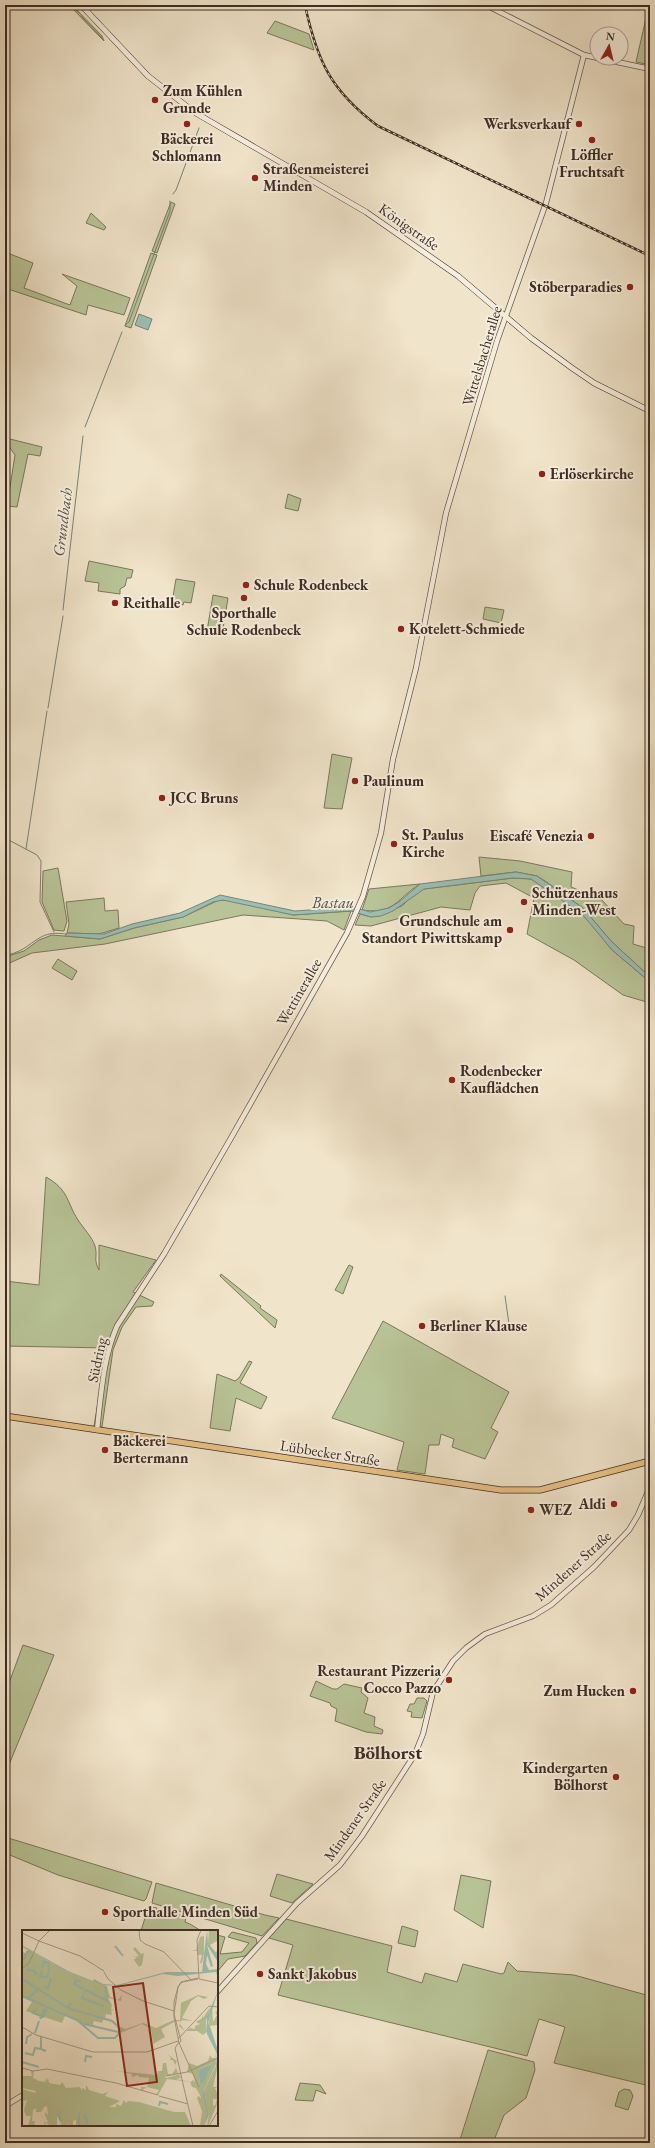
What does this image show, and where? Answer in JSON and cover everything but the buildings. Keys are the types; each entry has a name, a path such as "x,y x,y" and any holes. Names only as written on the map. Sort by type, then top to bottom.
{"main road":[{"name":"Königstraße","path":"81,5 148,76 188,108 366,212 458,276 531,338 594,383 650,411"},
{"name":"Lübbecker Straße","path":"5,1416 501,1490 540,1490 650,1461"}],"street":[{"path":"486,5 584,55 650,69"},
{"name":"Wittelsbacherallee","path":"416,668 446,514 506,317 546,203 584,55"},
{"name":"Wettinerallee","path":"134,1300 164,1254 231,1138 355,915 378,842 393,759 416,668"},
{"name":"Südring","path":"96,1430 112,1338 134,1300"},
{"name":"Mindener Straße","path":"218,1991 297,1903 340,1865 362,1836 415,1754 423,1734 433,1692 452,1661 485,1634 533,1616 551,1605 607,1554 629,1530 638,1515 650,1487"},
{"path":"5,2106 22,2096"}],"green space":[{"path":"69,5 72,5 102,36 104,41"},
{"path":"650,5 650,65 636,62"},
{"path":"275,21 309,34 314,50 267,33"},
{"path":"171,202 175,204 157,253 152,251"},
{"path":"91,213 106,227 104,230 86,223"},
{"path":"5,252 33,263 24,288 70,305 77,286 62,274 130,298 124,315 88,305 86,315 5,288"},
{"path":"151,253 157,255 131,328 125,326"},
{"path":"10,439 42,447 40,456 28,454 17,507 7,506 15,455 8,445"},
{"path":"288,494 301,499 298,511 285,508"},
{"path":"89,561 133,570 131,578 127,578 125,586 120,589 120,594 98,591 99,583 85,581"},
{"path":"176,579 195,582 191,603 184,602 183,605 172,602"},
{"path":"213,595 228,598 222,635 207,631"},
{"path":"485,607 504,610 501,623 483,619"},
{"path":"332,754 352,758 342,809 324,808"},
{"path":"479,857 520,861 572,872 571,887 601,899 624,924 634,926 633,944 650,949 650,977 611,941 583,908 545,881 537,876 516,872 481,876"},
{"path":"58,868 67,921 64,931 54,930 42,902 43,871"},
{"path":"513,878 531,879 575,908 591,923 612,950 650,982 650,1003 623,995 574,960 527,934 534,898 506,883 480,886 475,893 470,910 441,907 371,926 355,925 360,914 371,917 402,906 413,895 424,889"},
{"path":"420,884 389,908 373,911 362,910 369,889"},
{"path":"104,898 105,911 118,910 119,928 99,934 67,933 69,924 66,902"},
{"path":"219,900 236,901 293,915 351,911 344,930 327,921 243,915 105,944 32,953 5,965 5,957 24,951 39,940 52,935 100,939 134,928 183,917"},
{"path":"58,959 77,971 72,980 52,968"},
{"path":"46,1177 63,1191 78,1220 92,1239 96,1252 96,1263 99,1270 99,1245 156,1260 133,1292 154,1302 152,1306 136,1307 122,1327 113,1350 102,1427 94,1426 107,1348 5,1346 5,1281 39,1285"},
{"path":"349,1265 353,1267 343,1294 335,1290"},
{"path":"221,1274 261,1306 260,1308 277,1320 275,1328 220,1276"},
{"path":"383,1321 509,1392 491,1428 498,1432 485,1459 452,1447 454,1439 441,1434 439,1445 429,1445 425,1474 397,1470 404,1442 332,1418"},
{"path":"249,1361 252,1362 240,1383 267,1397 261,1409 236,1398 230,1431 210,1428 217,1374 235,1381 239,1378"},
{"path":"23,1645 54,1655 8,1767 5,1766 5,1694"},
{"path":"316,1681 333,1689 337,1689 344,1684 362,1688 361,1692 368,1698 364,1713 375,1717 374,1726 383,1730 382,1734 366,1732 335,1721 337,1709 331,1706 330,1703 310,1696"},
{"path":"417,1698 424,1698 427,1701 422,1718 411,1717 412,1712 407,1711 410,1704 414,1704"},
{"path":"5,1837 152,1882 146,1899 144,1901 58,1875 5,1853"},
{"path":"277,1874 313,1884 292,1903 270,1896"},
{"path":"461,1875 491,1881 483,1928 454,1910"},
{"path":"156,1883 279,1918 262,1936 152,1903"},
{"path":"148,1908 157,1908 155,1914 158,1915 160,1909 186,1917 185,1922 200,1930 141,1930"},
{"path":"286,1919 392,1946 387,1972 422,1983 425,1973 457,1982 463,1964 501,1974 504,1973 508,1962 517,1971 574,1975 650,1996 650,2086 554,2063 565,2027 539,2019 527,2056 278,1995 293,1945 269,1938"},
{"path":"402,1926 418,1931 415,1947 398,1943"},
{"path":"232,1932 256,1938 257,1943 245,1956 228,1959 218,1971 218,1935 225,1937 220,1954 242,1952 249,1943 228,1937"},
{"path":"488,2050 534,2062 535,2070 526,2098 504,2115 493,2143 459,2143"},
{"path":"300,2083 320,2085 326,2094 316,2090 313,2101 295,2100"},
{"path":"624,2089 630,2090 633,2096 628,2110 615,2106 619,2092"}],"water":[{"path":"139,314 152,319 148,330 135,325"},
{"path":"516,872 537,876 583,908 611,941 650,977 650,982 612,950 583,915 531,879 513,878 424,889 393,911 381,916 371,917 351,911 293,915 223,900 213,902 183,917 134,928 100,939 65,936 67,933 104,934 132,924 180,913 220,895 295,911 353,907 370,912 389,908 399,902 420,884"}],"waterway":[{"path":"71,5 79,13"},
{"path":"81,16 102,38"},
{"name":"Grundbach","path":"173,194 176,190 199,128"},
{"name":"Grundbach","path":"125,325 129,322 170,211 170,201"},
{"name":"Grundbach","path":"85,427 122,332"},
{"name":"Grundbach","path":"63,610 83,436"},
{"name":"Grundbach","path":"48,708 63,616"},
{"name":"Grundbach","path":"26,849 47,711"},
{"path":"5,838 37,855 41,861 40,902 54,932"},
{"name":"Bastau","path":"5,956 21,950 43,936 59,933 66,934"},
{"path":"505,1296 510,1331"}],"railway":[{"path":"305,5 315,43 328,73 348,100 378,126 650,256"}],"place":[{"name":"Zum Kühlen Grunde","path":"155,100"},
{"name":"Bäckerei Schlomann","path":"187,124"},
{"name":"Werksverkauf","path":"579,124"},
{"name":"Löffler Fruchtsaft","path":"592,140"},
{"name":"Straßenmeisterei Minden","path":"255,178"},
{"name":"Stöberparadies","path":"630,287"},
{"name":"Erlöserkirche","path":"542,474"},
{"name":"Schule Rodenbeck","path":"246,585"},
{"name":"Sporthalle Schule Rodenbeck","path":"244,598"},
{"name":"Reithalle","path":"115,603"},
{"name":"Kotelett-Schmiede","path":"401,629"},
{"name":"Paulinum","path":"355,781"},
{"name":"JCC Bruns","path":"162,798"},
{"name":"Eiscafé Venezia","path":"591,836"},
{"name":"St. Paulus Kirche","path":"394,844"},
{"name":"Schützenhaus Minden-West","path":"524,902"},
{"name":"Grundschule am Standort Piwittskamp","path":"510,930"},
{"name":"Rodenbecker Kauflädchen","path":"452,1080"},
{"name":"Berliner Klause","path":"422,1326"},
{"name":"Bäckerei Bertermann","path":"105,1450"},
{"name":"Aldi","path":"614,1504"},
{"name":"WEZ","path":"531,1510"},
{"name":"Restaurant Pizzeria Cocco Pazzo","path":"449,1680"},
{"name":"Zum Hucken","path":"633,1691"},
{"name":"Kindergarten Bölhorst","path":"616,1777"},
{"name":"Sporthalle Minden Süd","path":"105,1912"},
{"name":"Sankt Jakobus","path":"260,1974"}],"district":[{"name":"Bölhorst","path":"388,1752"}]}
